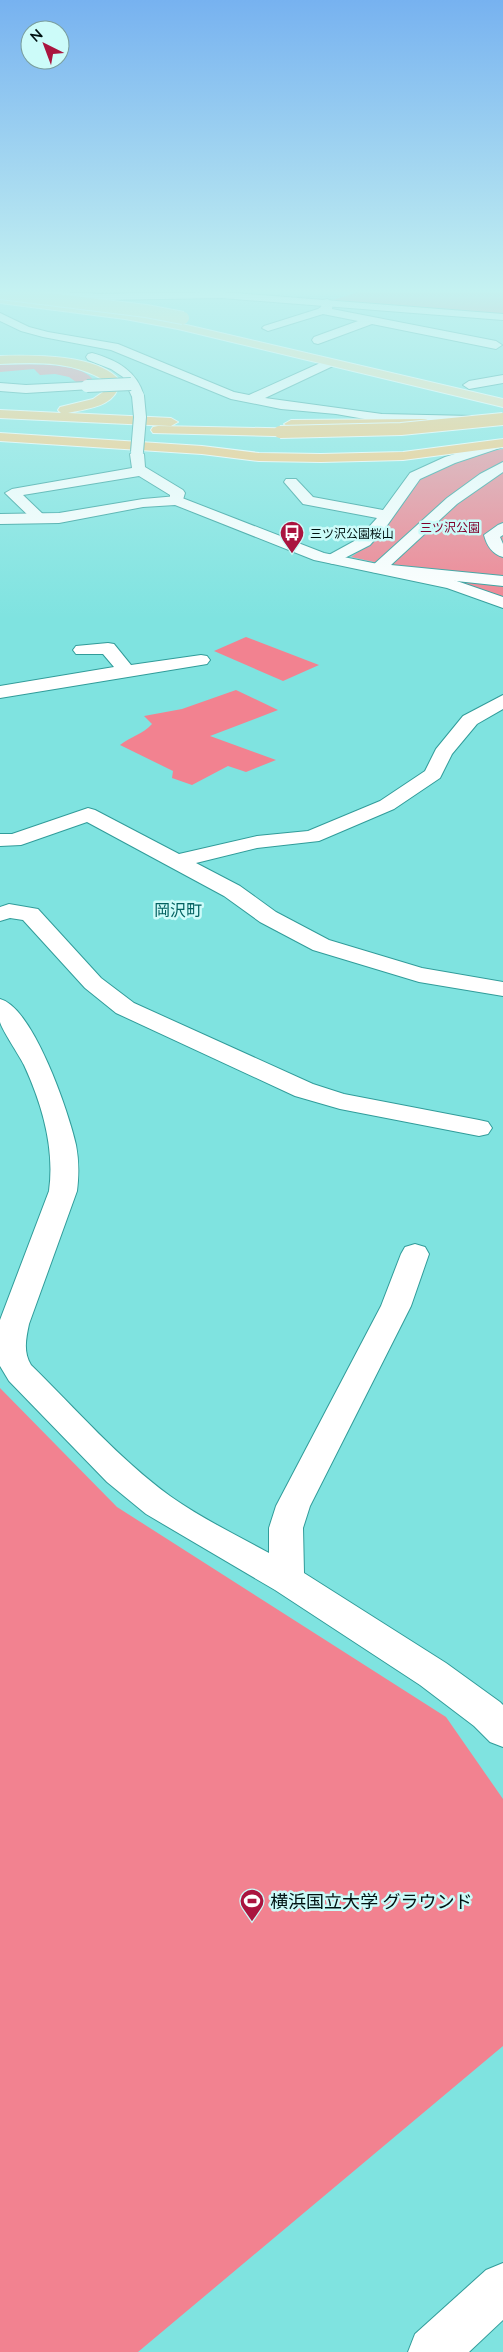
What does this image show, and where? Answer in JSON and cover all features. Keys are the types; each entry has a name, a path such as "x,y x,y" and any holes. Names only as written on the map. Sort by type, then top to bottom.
{"highway":[{"path":"3,425 50,412 77,408 98,402 103,399"},
{"path":"3,425 146,422 420,424 500,420"},
{"path":"3,425 236,432 389,434 500,420"},
{"path":"3,425 208,444 282,447 342,447 459,441 503,436"},
{"path":"3,425 259,457 376,458 442,453 503,443"},
{"path":"114,435 335,441 414,438 503,430"},
{"path":"202,450 356,453 430,447 459,441"}],"main road":[{"path":"486,399 503,403"}],"street":[{"path":"137,399 140,417 137,452 138,466 142,471 178,493 177,500"},
{"path":"145,399 150,412"},
{"path":"250,399 281,405 336,410 382,418 500,420"},
{"path":"333,560 364,542 382,524 415,476 430,467 503,443"},
{"path":"474,451 503,450"},
{"path":"378,569 443,506 472,484 503,466"},
{"path":"39,518 12,493 142,471"},
{"path":"291,482 308,500 387,515"},
{"path":"0,519 59,518 144,503 177,500 320,557 451,584 503,603"},
{"path":"499,534 495,546 503,552"},
{"path":"378,569 503,581"},
{"path":"82,650 108,648 127,671"},
{"path":"0,692 202,660"},
{"path":"176,861 257,842 312,837 387,806 433,774 443,753 470,720 503,701"},
{"path":"0,840 14,840 88,814 232,891 268,917 321,945 419,975 503,989"},
{"path":"0,914 8,911 30,914 93,983 125,1008 275,1078 340,1101 479,1128"},
{"path":"0,1006 16,1025 54,1108 66,1167 63,1191 20,1306 10,1341 11,1356 20,1373 119,1473 152,1499 184,1522 287,1580 498,1717"},
{"path":"287,1580 286,1528 293,1506 396,1306 415,1254"},
{"path":"433,2352 503,2287"}],"green space":[{"name":"三ツ沢公園","path":"503,449 503,603 429,574 351,557 373,542 422,476 480,453"},
{"path":"246,637 319,665 283,681 214,651"},
{"path":"236,690 278,710 210,736 276,760 246,772 228,766 192,785 172,778 173,771 120,745 152,724 144,716 182,709"},
{"name":"横浜国立大学 グラウンド","path":"0,1388 117,1507 446,1717 503,1799 503,2046 138,2352 0,2352"}],"place":[{"name":"三ツ沢公園桜山","path":"292,554"},
{"name":"横浜国立大学 グラウンド","path":"252,1922"}],"district":[{"name":"岡沢町","path":"178,909"}]}
